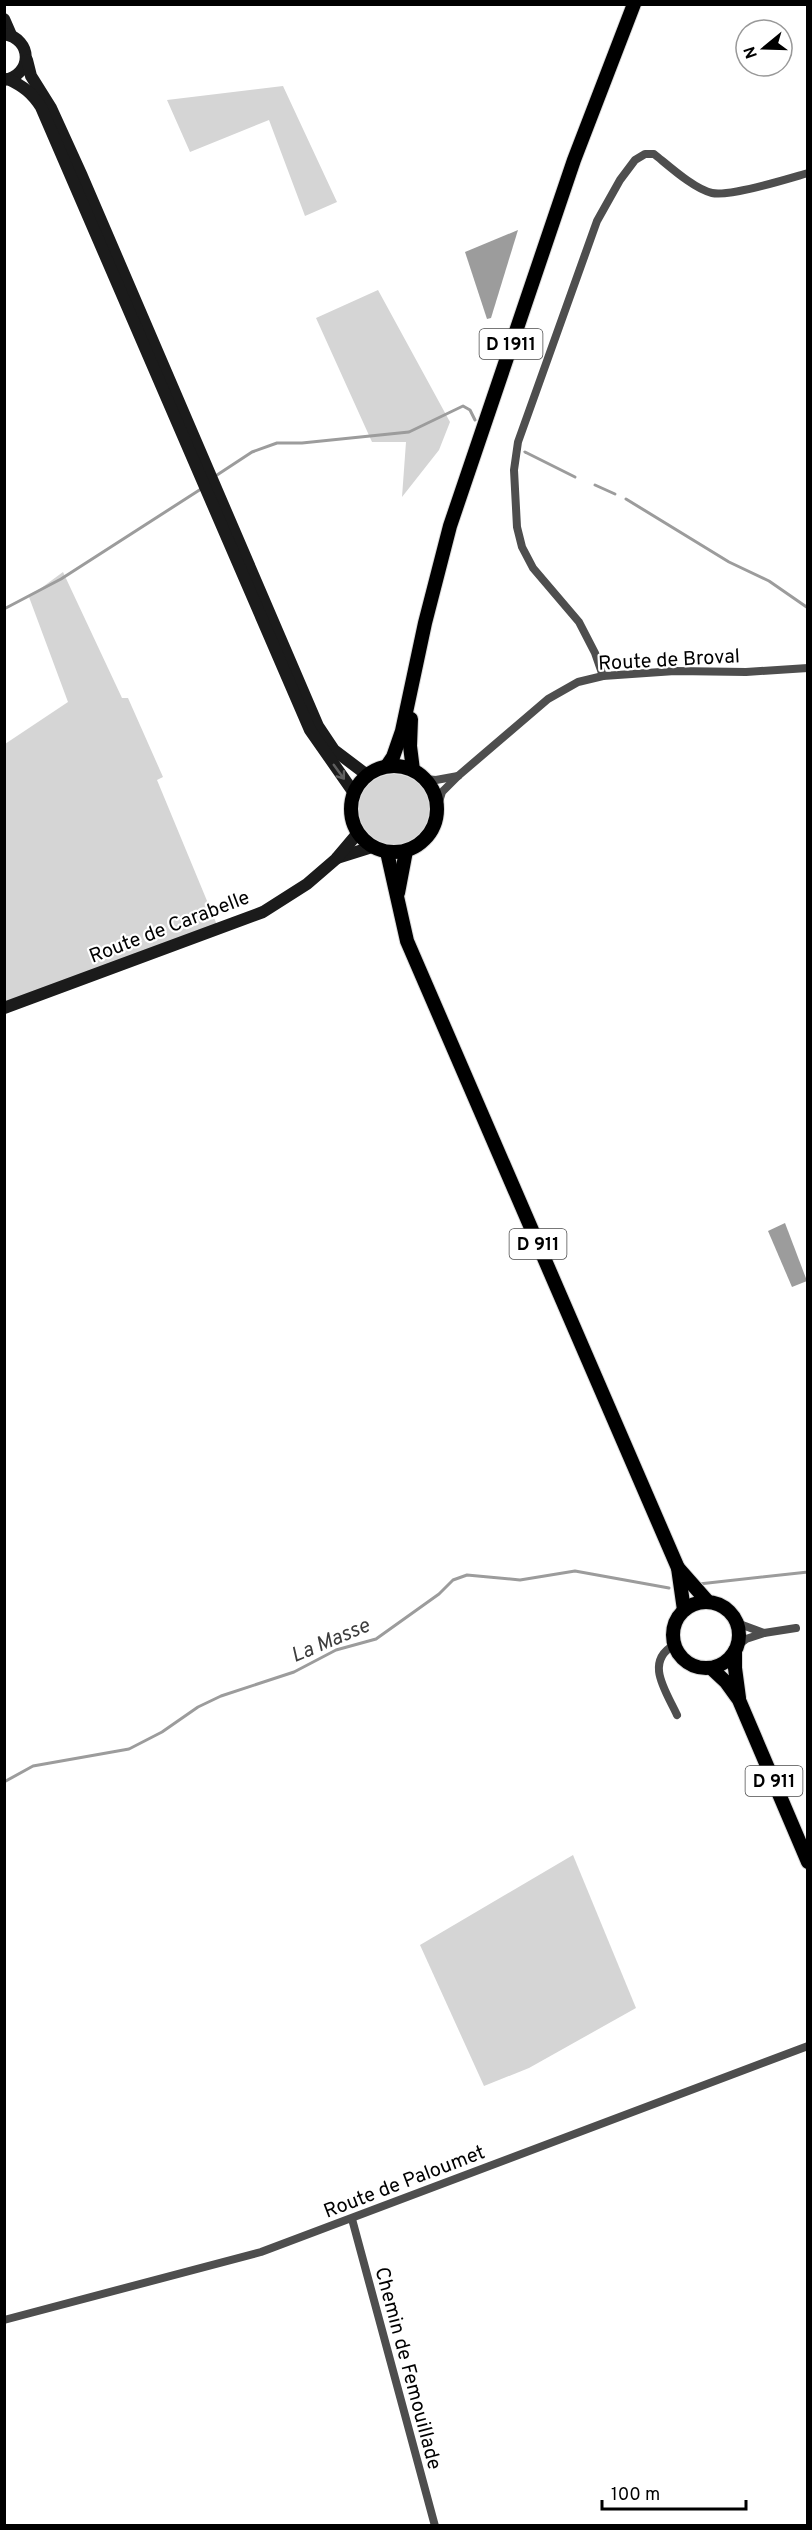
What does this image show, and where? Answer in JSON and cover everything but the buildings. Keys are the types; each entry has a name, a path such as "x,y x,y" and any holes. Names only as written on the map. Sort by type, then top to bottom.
{"main road":[{"name":"D 1911","path":"387,766 393,757 402,732 425,623 450,526 574,160 634,4"},
{"path":"4,18 8,34 22,42 31,76 51,108 82,176 318,726 334,750 367,775"},
{"path":"6,80 20,73 27,60"},
{"path":"6,80 25,88 35,96 41,107 300,709 310,730 354,793"},
{"name":"D 1911","path":"412,690 410,746 413,770"},
{"path":"387,766 399,766 413,770 425,779 434,791 438,806 437,820 430,834 420,845 406,851 387,852 372,847 358,833 352,813 354,793 367,775 387,766"},
{"name":"Route de Carabelle","path":"4,1008 263,912 303,887 336,859 358,833"},
{"name":"Route de Carabelle","path":"336,859 372,847"},
{"name":"D 911","path":"397,898 406,851"},
{"name":"D 911","path":"387,852 406,941 678,1568 684,1610"},
{"name":"D 911","path":"678,1568 708,1602"},
{"path":"708,1602 726,1608 737,1623 739,1633 736,1648 724,1664 711,1668 694,1666 686,1661 674,1645 674,1626 684,1610 699,1603 708,1602"},
{"name":"D 911","path":"736,1648 735,1668 739,1700"},
{"name":"D 911","path":"711,1668 726,1682 739,1700 807,1862"}],"street":[{"path":"603,676 595,653 579,622 533,568 522,547 517,527 514,470 514,454 597,221 620,180 635,160 645,154 654,154 699,187 713,194 807,173"},
{"name":"Route de Broval","path":"438,806 442,792 458,776 559,691 578,682 603,676 807,668"},
{"path":"425,779 436,780 458,776"},
{"path":"737,1623 764,1633"},
{"path":"736,1648 746,1639 764,1633 796,1628"},
{"path":"674,1645 659,1657 658,1673 676,1715"},
{"name":"Route de Paloumet","path":"4,2320 249,2255 352,2219 807,2046"},
{"name":"Chemin de Femouillade","path":"352,2219 435,2526"}],"shaded area":[{"path":"283,86 337,202 305,216 269,120 190,152 167,100"},
{"path":"518,230 491,318 487,319 465,252"},
{"path":"378,290 450,422 439,450 402,497 406,442 372,442 316,318"},
{"path":"63,572 122,698 128,698 163,777 157,780 217,925 5,1007 5,744 68,702 29,597"},
{"path":"394,774 408,777 420,785 428,797 431,811 428,825 420,837 408,845 394,848 380,845 368,837 360,825 357,811 360,797 368,785 380,777"},
{"path":"785,1223 807,1281 792,1287 768,1231"},
{"path":"573,1855 636,2008 529,2068 484,2086 420,1945"}],"waterway":[{"path":"217,475 252,452 277,443 302,443 409,432 463,406 470,410 475,420"},
{"path":"525,452 575,477"},
{"path":"595,485 615,494"},
{"path":"4,609 61,579 201,489"},
{"path":"626,499 729,562 769,581 808,608"},
{"name":"La Masse","path":"4,1782 33,1766 129,1749 162,1732 198,1707 221,1696 294,1672 336,1650 376,1639 439,1594 453,1580 467,1575 520,1580 575,1571 669,1588"},
{"name":"La Masse","path":"699,1584 808,1572"}]}
